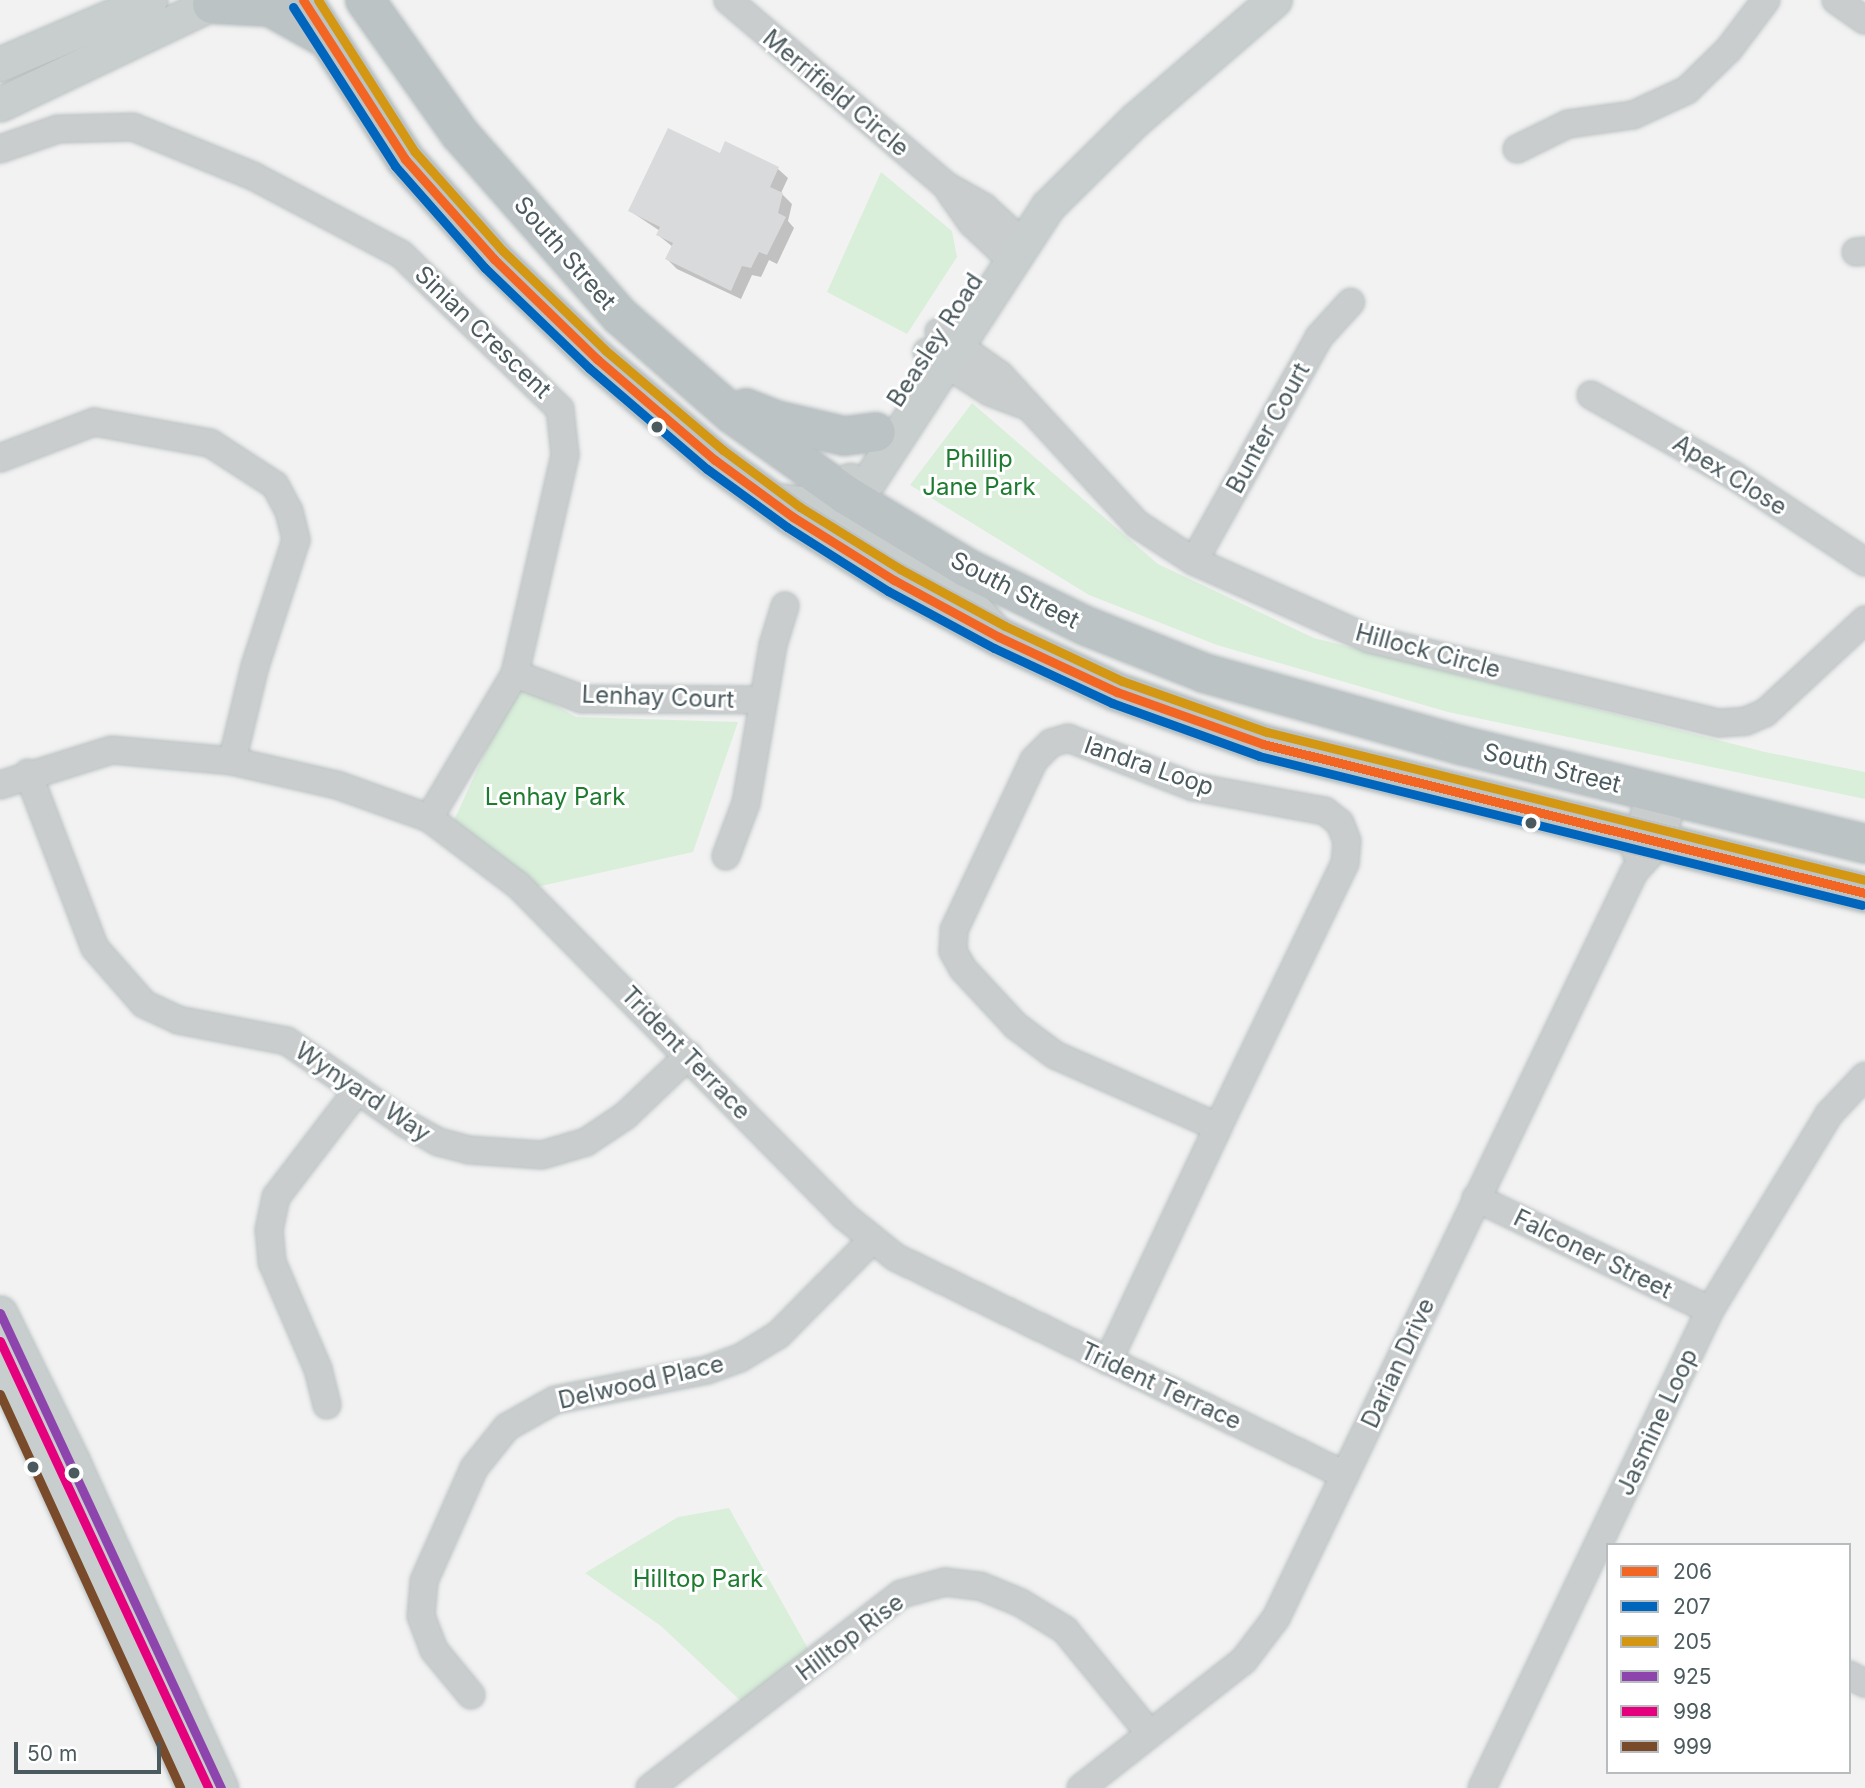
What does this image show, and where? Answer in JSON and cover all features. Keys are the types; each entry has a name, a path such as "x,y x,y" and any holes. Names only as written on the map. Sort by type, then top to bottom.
{"highway":[{"name":"South Street","path":"303,0 405,159 494,258 597,359 770,500 883,574 999,637 1117,692 1263,744 1334,765 1650,837 1865,893"},
{"name":"South Street","path":"365,0 460,134 620,316 708,393 846,495 967,568 1086,626 1204,673 1305,704 1660,796 1865,844"},
{"path":"216,2 270,7 327,39"},
{"path":"708,393 804,428 844,436 876,432"}],"main road":[{"path":"0,64 150,0"},
{"name":"Beasley Road","path":"846,495 853,468 876,432 941,347 1009,244 1022,214 1048,206 1135,120 1274,0"},
{"path":"0,104 216,2"},
{"name":"Beasley Road","path":"770,500 824,505 846,495 870,478 941,347"},
{"path":"846,495 860,531 956,589 999,637"},
{"path":"0,1313 72,1460 221,1788"},
{"path":"0,1364 193,1788"}],"street":[{"name":"Merrifield Circle","path":"728,0 945,185 1009,244"},
{"path":"1517,149 1568,124 1633,115 1687,90 1729,49 1766,0"},
{"path":"1836,0 1865,20"},
{"name":"Sinian Crescent","path":"0,149 78,126 133,127 189,147 401,254 551,395 564,419 565,455 515,674 429,818"},
{"name":"Bunter Court","path":"1194,561 1319,337 1351,302"},
{"name":"Hillock Circle","path":"941,347 1000,375 1023,405 1137,524 1194,561 1368,639 1720,723 1746,721 1765,713 1865,620"},
{"name":"Apex Close","path":"1591,395 1733,475 1865,562"},
{"path":"0,458 94,422 210,443 275,485 289,511 296,540 255,666 232,761"},
{"name":"Lenhay Court","path":"726,856 746,803 762,700 785,606"},
{"name":"Lenhay Court","path":"515,674 582,699 762,700"},
{"name":"Iandra Loop","path":"1108,1361 1345,863 1347,841 1340,823 1325,811 1194,787 1068,738 1051,743 1034,760 954,930 953,951 962,969 1016,1026 1055,1055 1218,1126"},
{"name":"Trident Terrace","path":"0,785 28,773 112,750 232,761 337,785 429,818 519,884 872,1240 920,1272 1345,1475"},
{"name":"Wynyard Way","path":"28,773 95,948 144,1004 178,1020 287,1041 357,1091 439,1142 469,1150 542,1154 586,1142 625,1116 689,1055"},
{"name":"Darian Drive","path":"1081,1788 1260,1643 1345,1475 1634,872 1650,837 1660,796"},
{"name":"Jasmine Loop","path":"1482,1788 1710,1310 1829,1114 1865,1076"},
{"path":"327,1405 318,1369 272,1262 269,1230 276,1198 310,1147 357,1091"},
{"name":"Falconer Street","path":"1476,1198 1710,1310"},
{"name":"Delwood Place","path":"471,1695 434,1650 421,1616 424,1581 474,1468 507,1427 555,1400 707,1370 740,1358 778,1335 872,1240"},
{"name":"Hilltop Rise","path":"650,1788 901,1594 945,1582 980,1586 1021,1603 1065,1630 1150,1734"}],"green space":[{"path":"881,172 952,231 957,257 907,334 827,292"},
{"name":"Phillip Jane Park","path":"972,403 1158,564 1314,638 1765,752 1865,772 1865,799 1448,712 1217,645 1089,595 910,485"},
{"name":"Lenhay Park","path":"517,683 576,717 738,722 693,852 532,888 449,831"},
{"name":"Hilltop Park","path":"729,1508 810,1652 744,1704 661,1626 585,1573 678,1517"}],"building":[{"path":"668,128 720,153 725,141 779,167 770,187 783,193 778,213 786,217 767,255 759,252 751,268 742,266 731,291 665,259 673,243 656,235 660,227 628,211"}],"transit line":[{"name":"206","path":"303,0 405,159 494,259 597,359 715,460 793,517 894,580 999,637 1117,692 1263,744 1865,893"},
{"name":"205","path":"318,0 415,152 503,251 605,350 723,450 800,507 900,569 1005,626 1122,681 1267,732 1865,880"},
{"name":"207","path":"293,7 395,166 485,268 589,368 707,469 787,527 888,591 994,648 1112,703 1259,756 1862,905"},
{"name":"925","path":"0,1313 221,1788"},
{"name":"998","path":"0,1341 208,1788"},
{"name":"999","path":"0,1394 180,1788"}]}
